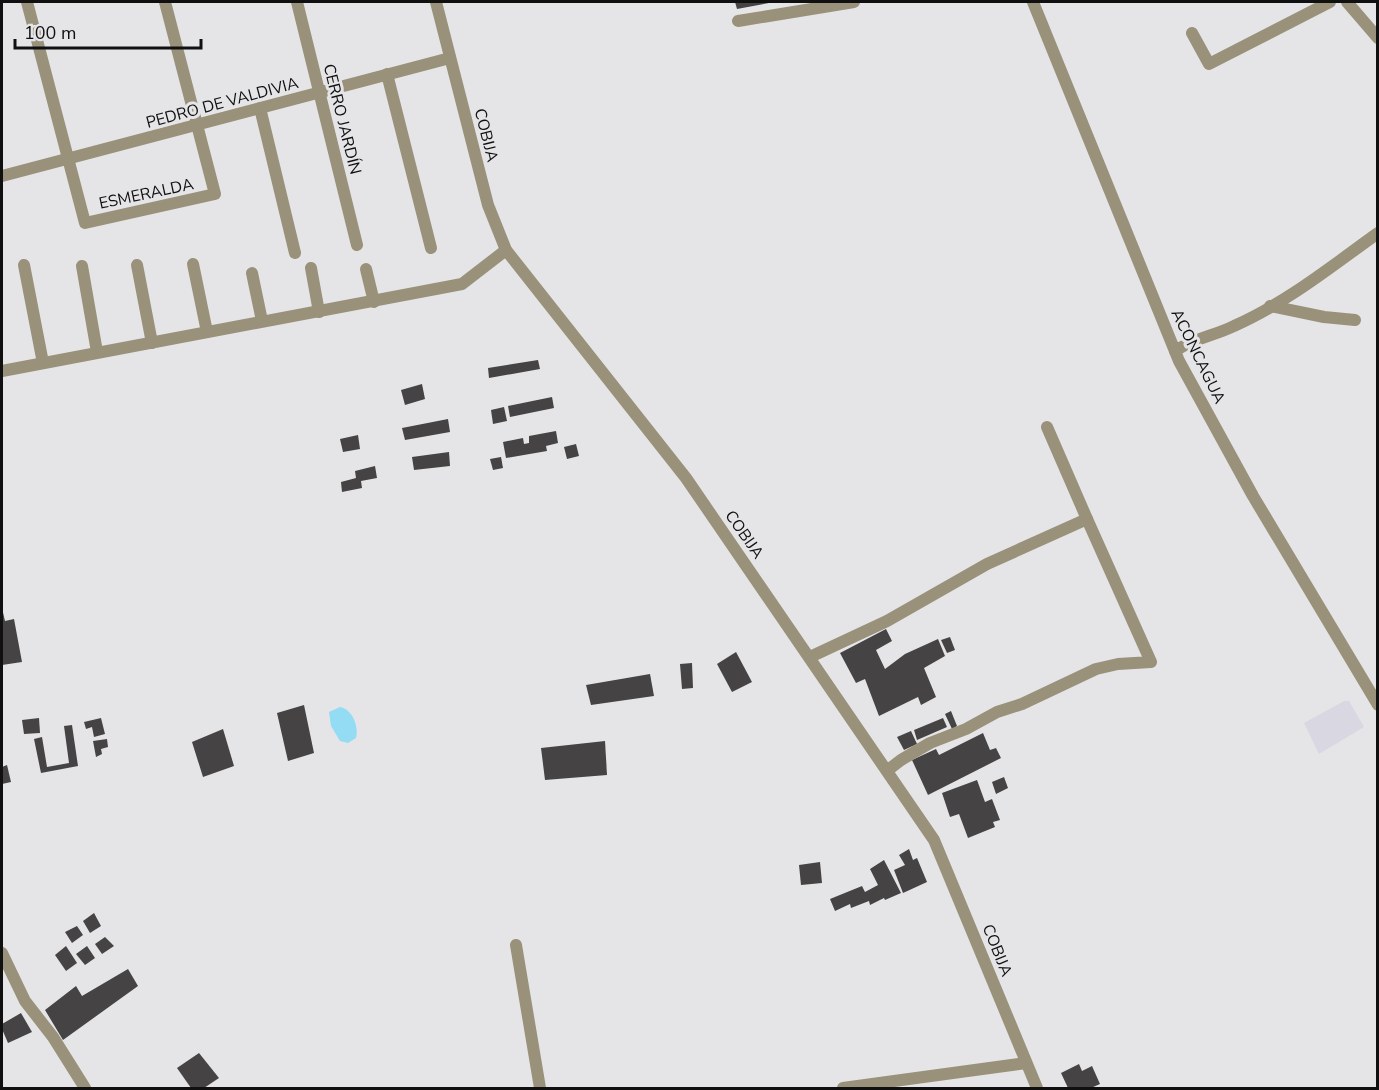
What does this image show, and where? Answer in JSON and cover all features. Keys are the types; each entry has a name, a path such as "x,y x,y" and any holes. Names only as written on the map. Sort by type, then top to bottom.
{"street":[{"path":"27,2 69,160"},
{"path":"165,2 197,126"},
{"name":"CERRO JARDÍN","path":"297,2 357,245"},
{"name":"COBIJA","path":"436,2 488,205 506,250 686,478 934,840 1037,1089"},
{"path":"738,21 825,4 854,2"},
{"name":"ACONCAGUA","path":"1033,2 1175,351 1253,496 1377,705"},
{"path":"1192,33 1209,64 1330,2"},
{"path":"1347,2 1377,38"},
{"name":"PEDRO DE VALDIVIA","path":"2,176 450,58"},
{"path":"387,74 431,248"},
{"path":"260,108 295,253"},
{"name":"ESMERALDA","path":"69,160 85,223 215,195 197,126"},
{"path":"1175,351 1194,340 1234,327 1290,295 1377,233"},
{"path":"2,371 462,284 506,250"},
{"path":"193,264 207,332"},
{"path":"24,265 43,363"},
{"path":"136,265 152,343"},
{"path":"82,266 97,352"},
{"path":"311,268 319,312"},
{"path":"366,268 374,302"},
{"path":"252,273 262,321"},
{"path":"1270,306 1324,317 1355,320"},
{"path":"888,770 930,743 966,729 997,712 1022,704 1096,669 1118,664 1151,662 1047,427"},
{"path":"810,657 887,621 987,564 1087,519"},
{"path":"516,945 540,1089"},
{"path":"2,953 25,1000 53,1037 84,1086"},
{"path":"843,1089 1026,1063"}],"shaded area":[{"path":"1344,701 1349,701 1364,727 1319,754 1304,723"}],"water":[{"path":"340,707 348,711 355,723 356,738 348,743 340,741 331,726 329,712"}],"building":[{"path":"735,2 769,2 769,3 737,9"},
{"path":"538,360 540,369 489,378 488,368"},
{"path":"422,384 425,399 405,405 401,390"},
{"path":"552,397 554,408 510,417 508,406"},
{"path":"504,407 507,421 493,424 491,410"},
{"path":"448,419 450,432 405,440 402,428"},
{"path":"556,431 558,443 546,446 547,451 506,458 503,442 523,438 524,444 529,443 529,436"},
{"path":"358,435 360,449 343,452 340,439"},
{"path":"576,444 579,456 567,459 564,447"},
{"path":"449,452 450,466 414,470 412,457"},
{"path":"501,457 503,468 493,470 490,459"},
{"path":"375,466 377,478 361,481 362,488 342,492 341,482 356,478 355,471"},
{"path":"2,608 5,621 14,619 22,662 2,665"},
{"path":"886,629 892,641 876,650 885,669 905,654 938,639 945,656 924,668 936,697 921,705 918,697 879,716 865,679 856,683 840,653"},
{"path":"950,637 955,650 947,653 941,640"},
{"path":"736,652 752,682 732,692 717,664"},
{"path":"692,663 693,688 682,689 680,664"},
{"path":"650,674 654,696 591,705 586,685"},
{"path":"304,705 314,753 288,761 277,713"},
{"path":"951,711 957,726 952,729 945,714"},
{"path":"39,718 40,733 24,734 22,720"},
{"path":"101,718 105,734 94,737 92,727 86,729 84,722"},
{"path":"943,718 947,727 917,740 914,730"},
{"path":"72,725 78,766 41,773 34,739 42,737 47,767 69,763 64,726"},
{"path":"223,729 234,766 203,777 192,742"},
{"path":"911,731 917,744 904,750 897,737"},
{"path":"983,733 990,750 996,748 1001,758 928,795 912,760 936,749 939,755"},
{"path":"107,739 108,747 101,749 102,754 96,757 93,741"},
{"path":"605,741 607,775 545,780 541,748"},
{"path":"7,765 11,782 2,784 2,767"},
{"path":"1004,777 1008,788 996,794 992,782"},
{"path":"977,780 985,802 992,799 1000,820 993,822 995,827 968,838 959,814 950,817 942,793"},
{"path":"909,849 913,860 917,858 927,882 903,893 894,870 905,865 899,855"},
{"path":"884,860 901,893 870,905 869,901 851,908 850,904 835,911 830,899 862,886 865,892 878,885 870,869"},
{"path":"820,862 822,883 801,885 799,865"},
{"path":"94,913 101,926 90,933 83,921"},
{"path":"77,926 83,935 72,943 65,932"},
{"path":"105,937 114,946 102,954 95,944"},
{"path":"66,946 77,963 66,971 55,955"},
{"path":"87,946 95,958 85,965 76,954"},
{"path":"128,969 138,986 63,1040 45,1010 76,986 82,996"},
{"path":"21,1013 32,1032 8,1043 2,1024"},
{"path":"199,1053 219,1078 204,1088 191,1088 177,1068"},
{"path":"1079,1064 1082,1071 1092,1066 1100,1084 1091,1088 1068,1088 1061,1073"}]}
